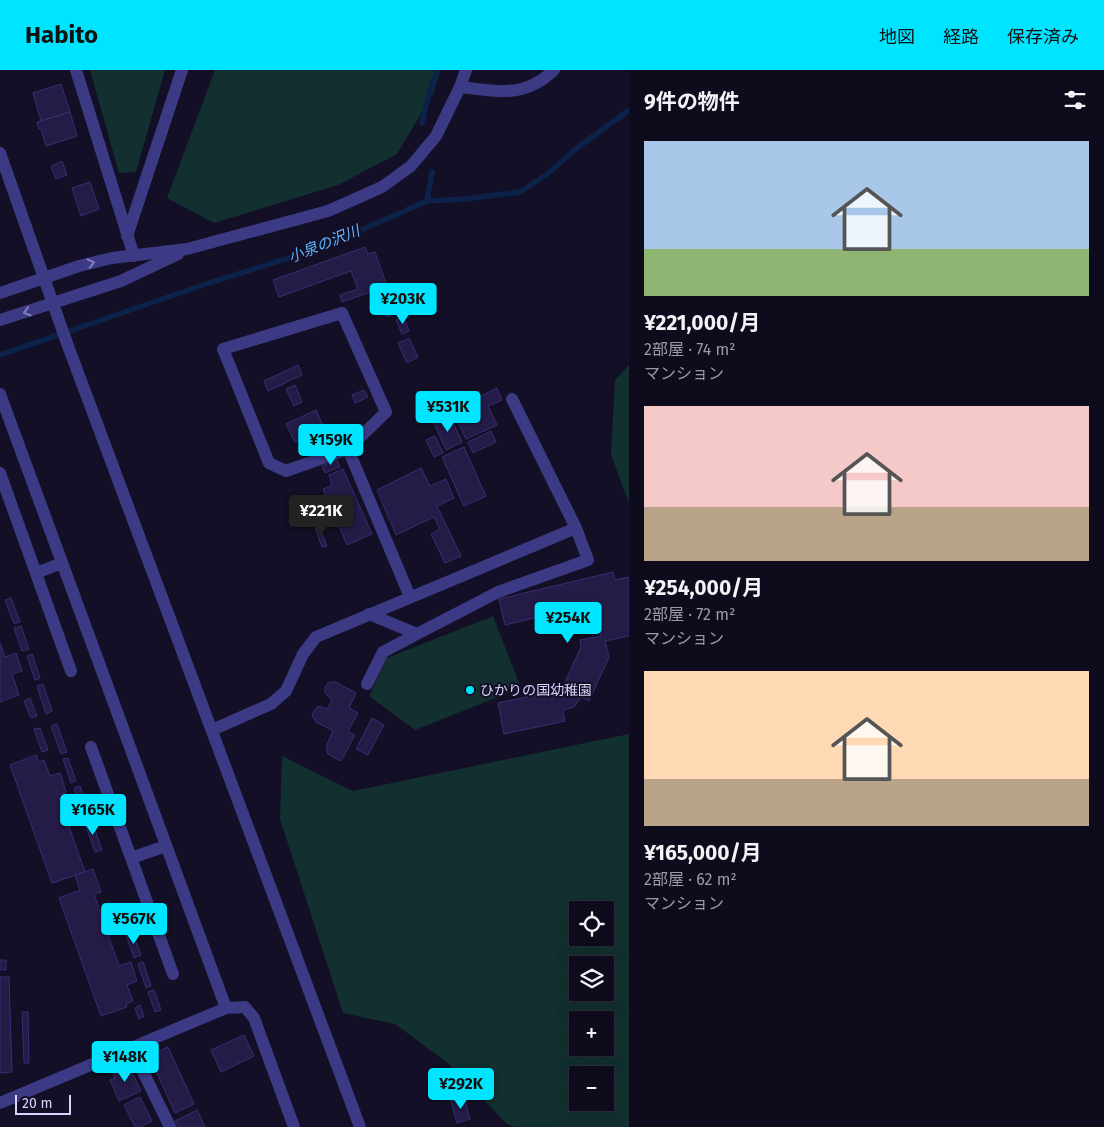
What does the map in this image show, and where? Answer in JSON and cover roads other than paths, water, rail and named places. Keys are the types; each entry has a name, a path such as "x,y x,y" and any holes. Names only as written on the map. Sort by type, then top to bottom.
{"street":[{"path":"76,70 134,256"},
{"path":"127,236 182,70"},
{"path":"0,293 79,266 112,258 187,249 328,211 382,187 411,166 436,136 460,87 466,70"},
{"path":"460,87 503,92 526,90 554,70"},
{"path":"0,152 68,346 360,1127"},
{"path":"0,320 121,281 187,249"},
{"path":"342,313 386,412 348,449 286,471 269,463 223,349 342,313"},
{"path":"0,394 226,1008"},
{"path":"367,684 383,652 498,592 588,560 576,528 512,400"},
{"path":"348,449 410,597"},
{"path":"0,473 71,671"},
{"path":"212,730 271,704 286,691 303,654 316,637 576,528"},
{"path":"36,573 62,563"},
{"path":"370,614 417,634"},
{"path":"91,747 173,974"},
{"path":"131,858 166,846"},
{"path":"0,1103 226,1008 245,1007 254,1018 294,1127"},
{"path":"131,1047 170,1127"}],"waterway":[{"path":"422,123 428,97 438,70"},
{"name":"小泉の沢川","path":"0,355 209,283 318,249 427,201 464,199 520,192 546,175 577,148 629,110"},
{"path":"427,201 432,172"}],"place":[{"name":"ひかりの国幼稚園","path":"470,690"}]}
